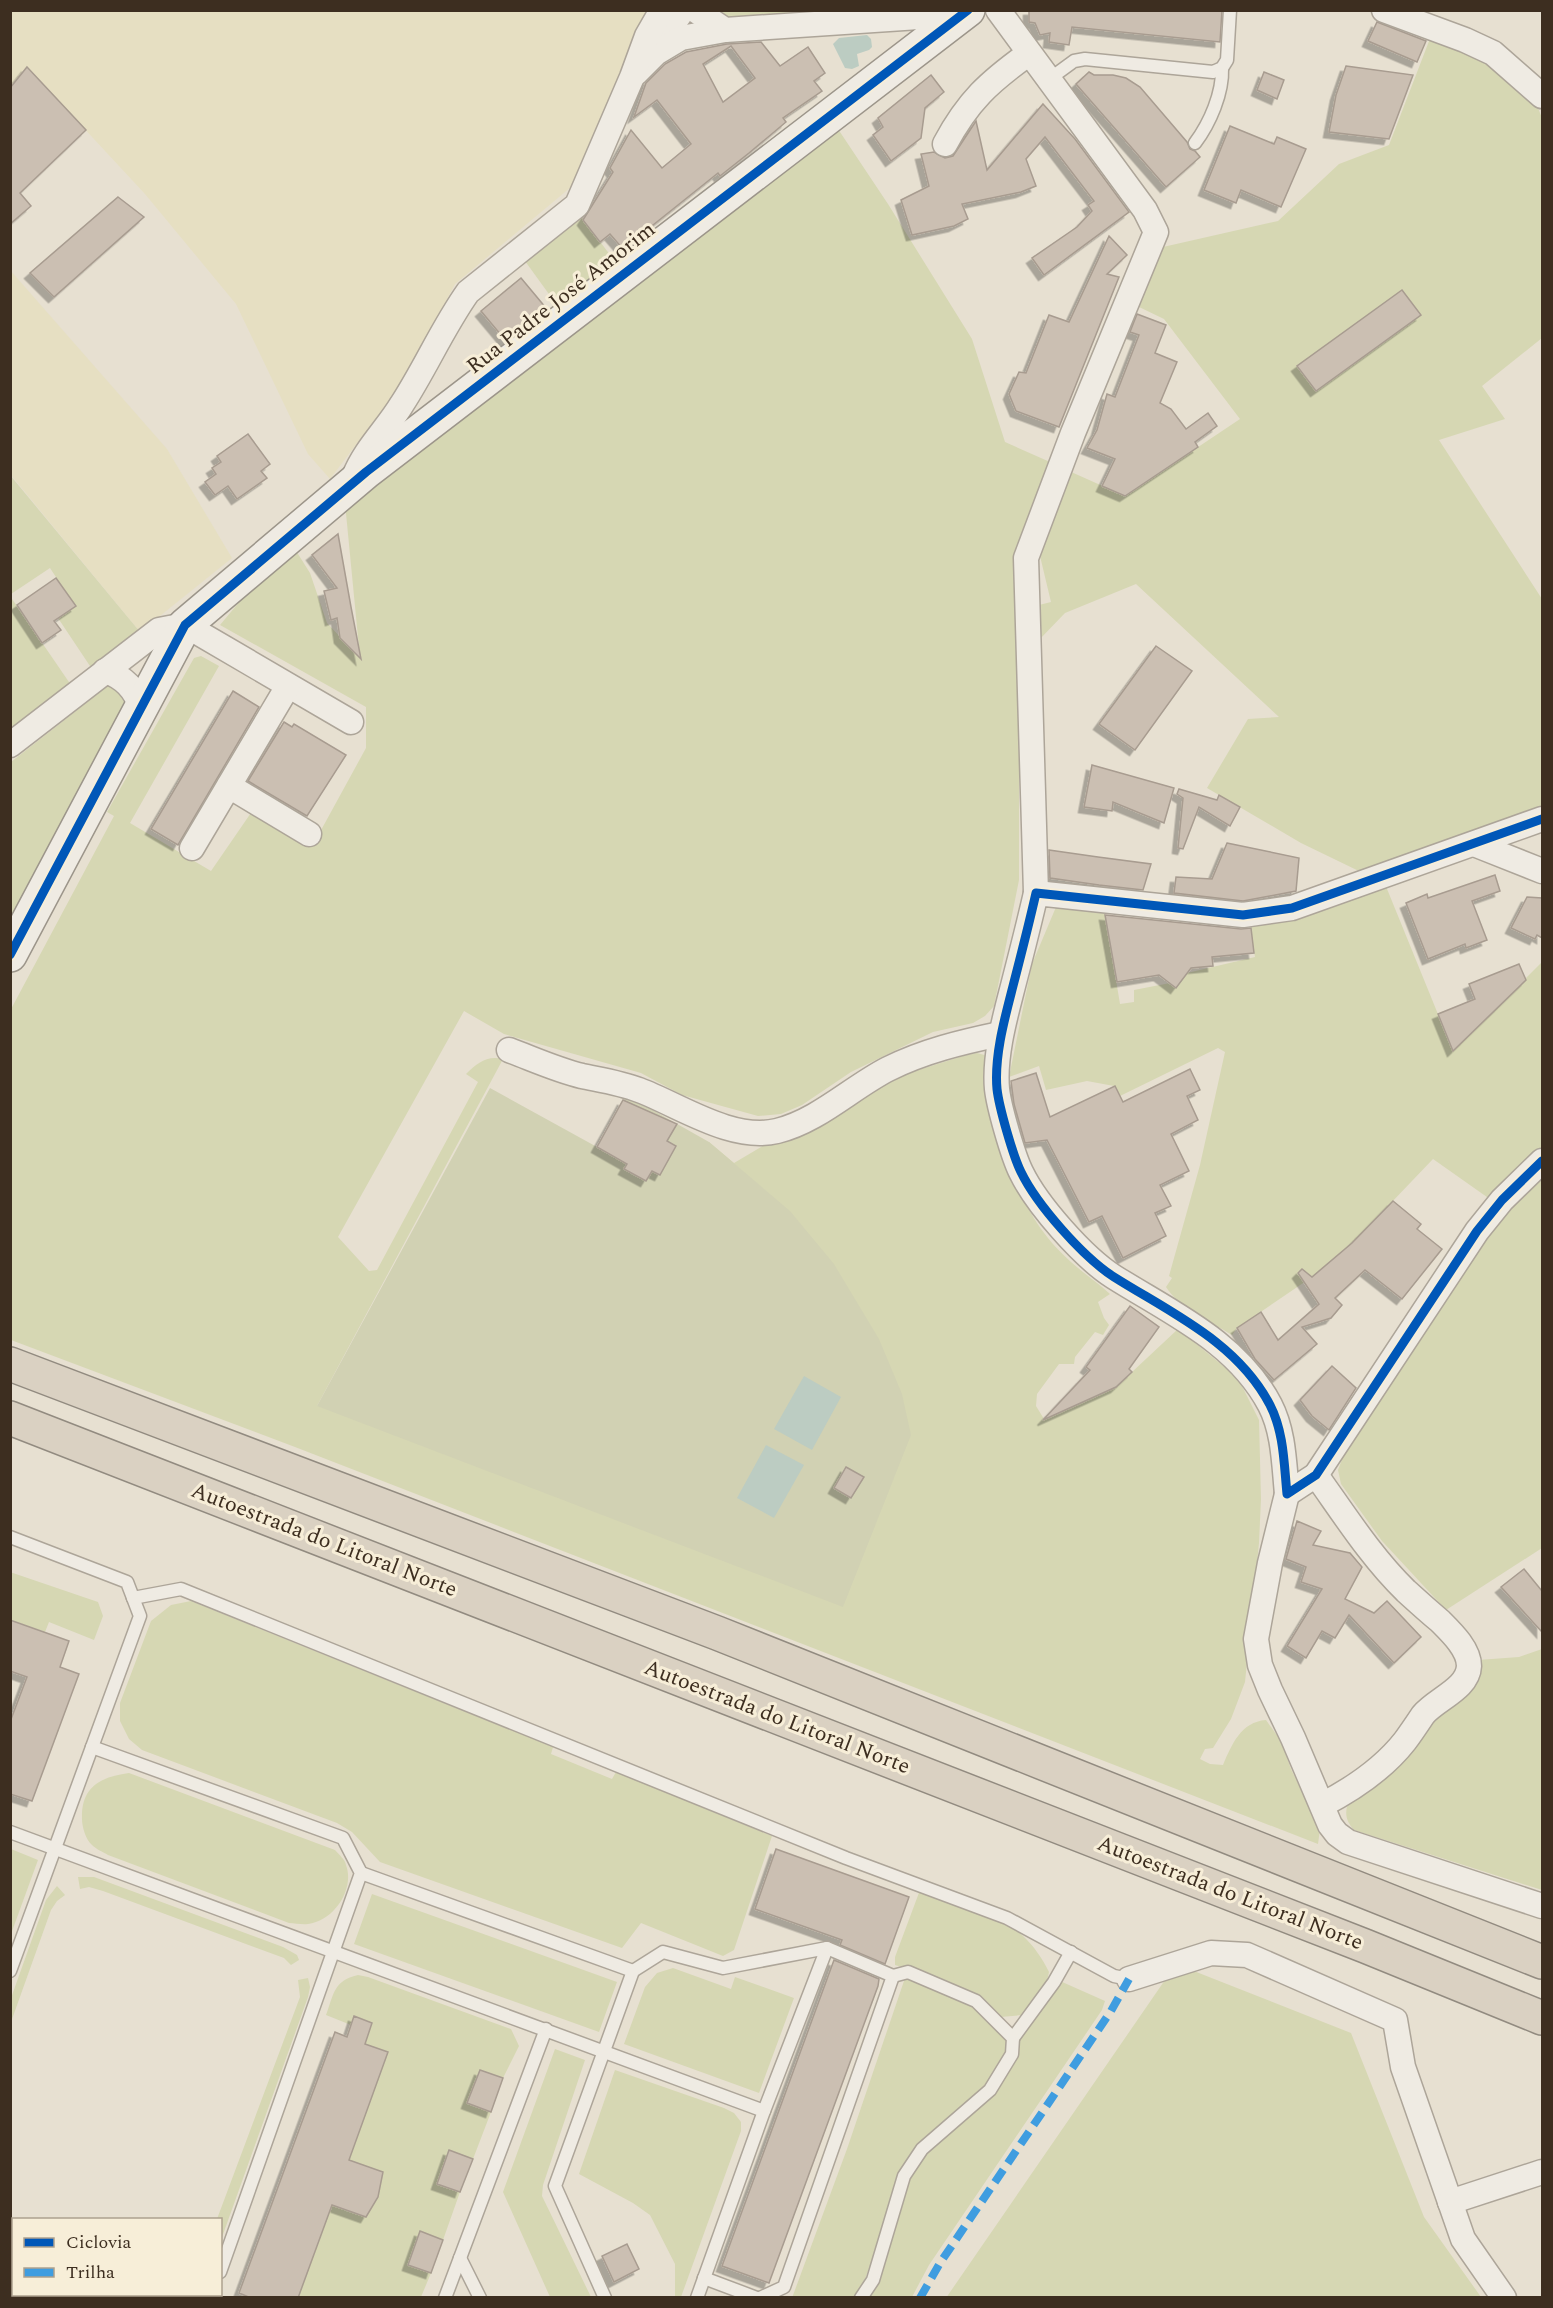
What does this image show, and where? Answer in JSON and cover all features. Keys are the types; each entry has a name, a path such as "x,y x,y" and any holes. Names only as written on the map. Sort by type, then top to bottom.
{"highway":[{"path":"10,1364 717,1633 1542,1962"},
{"name":"Autoestrada do Litoral Norte","path":"10,1418 1354,1942 1542,2018"}],"street":[{"path":"410,427 420,374 468,292 577,205 638,71 647,36 662,10"},
{"path":"638,71 683,10"},
{"path":"694,10 725,30"},
{"path":"998,10 1028,54 1145,210 1156,232 1073,434 1026,558 1036,893 1000,1034 997,1089 1010,1141 1020,1172 1051,1217 1077,1245 1111,1275 1196,1326 1226,1350 1254,1379 1277,1421 1287,1494 1270,1563 1256,1639 1260,1665 1330,1825 1348,1842 1542,1906"},
{"path":"1384,10 1456,36 1493,53 1542,96"},
{"path":"638,71 656,53 681,38 725,30 966,12"},
{"name":"Rua Padre José Amorim","path":"185,625 351,485 410,427 966,12"},
{"path":"945,144 957,121 984,88 1028,54"},
{"path":"410,427 417,413 415,404 420,374"},
{"path":"10,955 185,625"},
{"path":"10,745 159,630 185,625 351,722"},
{"path":"105,671 115,674 130,686 138,698 141,709"},
{"path":"192,848 288,686"},
{"path":"229,786 309,834"},
{"path":"1036,893 1243,915 1273,913 1542,819"},
{"path":"1474,844 1542,871"},
{"path":"509,1050 580,1075 640,1090 691,1115 725,1127 752,1132 776,1131 807,1119 888,1069 924,1053 1000,1034"},
{"path":"1287,1494 1316,1475 1478,1231 1502,1200 1542,1161"},
{"path":"1316,1475 1359,1535 1404,1590 1453,1633 1467,1658 1469,1668 1465,1678 1456,1689 1424,1714 1404,1743 1390,1758 1353,1788 1322,1805"},
{"path":"1129,1979 1211,1953 1247,1955 1395,2020 1403,2067 1463,2239 1504,2298"},
{"path":"1450,2202 1542,2172"}],"lane":[{"path":"1195,143 1217,97 1222,79 1222,68 1227,60 1230,10"},
{"path":"1048,80 1074,61 1085,59 1213,72 1222,68"},
{"path":"10,1537 127,1582 140,1616 10,1971"},
{"path":"133,1598 181,1589 846,1858 1007,1918 1114,1976 1129,1979"},
{"path":"92,1746 343,1838 361,1873 633,1971"},
{"path":"10,1832 764,2111"},
{"path":"222,2265 361,1873"},
{"path":"606,2298 555,2186 633,1971 663,1952 723,1968 827,1948 893,1976 908,1972 976,2001 1013,2037"},
{"path":"697,2298 764,2111 827,1948"},
{"path":"861,2298 873,2280 904,2176 922,2149 990,2090 1012,2054 1013,2037 1054,1982 1071,1952"},
{"path":"704,2278 758,2298 784,2287 893,1976"},
{"path":"446,2298 546,2029"},
{"path":"460,2258 480,2298"}],"shaded area":[{"path":"11,11 648,11 577,182 455,284 402,384 330,479 308,454 236,304 145,194 28,68 11,88"},
{"path":"867,35 871,39 872,47 857,54 859,66 852,69 845,68 833,44 839,38"},
{"path":"10,270 167,449 232,558 140,632 11,475"},
{"path":"804,1376 841,1397 812,1450 774,1429"},
{"path":"766,1445 804,1465 774,1518 737,1498"}],"green space":[{"path":"716,11 808,11 729,20"},
{"path":"1431,36 1489,62 1538,108 1542,118 1542,338 1482,386 1505,419 1439,440 1542,599 1542,809 1365,874 1301,843 1207,788 1248,719 1279,717 1136,584 1065,613 1039,640 1039,605 1051,602 1040,556 1069,471 1125,496 1240,419 1164,319 1137,306 1163,247 1278,221 1339,164 1389,145"},
{"path":"834,123 888,204 972,339 1005,442 1050,462 1016,548 1019,606 1019,880 994,1006 985,1016 973,1023 933,1032 851,1072 802,1105 781,1114 758,1116 682,1095 641,1073 504,1034 464,1011 338,1237 369,1271 377,1270 478,1082 466,1074 483,1061 492,1058 503,1059 317,1406 709,1142 734,1163 773,1140 818,1125 887,1083 912,1072 977,1053 988,1056 986,1074 990,1101 1010,1165 1024,1200 1043,1232 1056,1247 1110,1294 1098,1302 1109,1325 1103,1335 1095,1332 1075,1357 1074,1364 1059,1364 1037,1394 1036,1406 1044,1419 1116,1387 1178,1329 1238,1378 1259,1420 1261,1499 1259,1543 1245,1682 1231,1719 1213,1748 1205,1749 1200,1759 1210,1764 1223,1765 1238,1735 1250,1725 1266,1720 1281,1741 1291,1769 1320,1829 1318,1844 295,1447 11,1340 10,1011 114,816 107,812 194,658 201,656 219,666 130,823 211,871 255,807 314,843 366,748 366,707 220,625 267,569 293,546 310,573 327,623 360,658 345,503"},
{"path":"582,218 617,264 559,308 525,261"},
{"path":"10,475 140,632 92,669 58,618 75,606 50,568 11,594"},
{"path":"10,596 71,685 10,733"},
{"path":"109,685 118,689 129,708 11,931 11,762"},
{"path":"1385,884 1453,1051 1542,962 1542,1153 1494,1202 1433,1159 1347,1249 1312,1277 1237,1328 1232,1335 1187,1308 1166,1287 1172,1278 1169,1276 1200,1165 1225,1052 1218,1048 1120,1096 1114,1086 1087,1081 1046,1090 1039,1066 1009,1077 1032,964 1056,907 1104,908 1120,1004 1134,1002 1134,990 1170,983 1176,988 1187,973 1255,957 1251,918"},
{"path":"490,1088 597,1147 626,1095 709,1142 790,1211 834,1264 879,1339 902,1394 911,1435 843,1607 317,1406"},
{"path":"1542,1176 1542,1548 1446,1610 1382,1541 1341,1484 1338,1470 1344,1454 1392,1367 1508,1209"},
{"path":"10,1572 98,1602 103,1616 94,1640 49,1622 45,1632 11,1620"},
{"path":"191,1601 553,1747 551,1754 612,1779 616,1772 772,1836 734,1950 723,1956 641,1923 622,1948 380,1862 352,1832 337,1823 142,1750 129,1739 120,1721 120,1703 151,1621 171,1605"},
{"path":"1542,1649 1542,1890 1354,1830 1346,1815 1350,1799 1478,1660 1519,1657"},
{"path":"129,1773 335,1850 344,1861 348,1874 348,1884 340,1902 326,1917 317,1922 289,1923 108,1855 98,1849 86,1837 82,1819 85,1799 89,1791 101,1781"},
{"path":"10,1849 38,1860 11,1934"},
{"path":"78,1877 94,1877 283,1947 297,1955 299,1960 291,1965 284,1958 103,1891 89,1887 80,1889"},
{"path":"57,1886 65,1895 51,1910 11,2022 11,1998 46,1900"},
{"path":"920,1890 1002,1921 1022,1935 1034,1948 1049,1972 1046,1986 1022,2015 1001,2017 972,1995 927,1975 895,1965 895,1957"},
{"path":"372,1894 617,1982 599,2032 354,1944"},
{"path":"1176,1964 1351,2033 1424,2217 1481,2297 946,2298"},
{"path":"673,1968 731,1989 735,1977 794,1998 759,2093 624,2044 645,1987 657,1973"},
{"path":"358,1975 511,2029 519,2046 503,2078 480,2070 468,2103 491,2112 473,2159 449,2150 437,2183 460,2192 443,2240 420,2232 408,2264 431,2273 421,2297 298,2298 332,2205 366,2217 375,2201 380,2184 382,2172 349,2160 388,2052 365,2044 372,2023 354,2017 351,2025 326,2015 339,1985"},
{"path":"308,1978 310,1987 308,1997 222,2237 222,2218 217,2218 300,1997 298,1980"},
{"path":"905,1978 969,2003 982,2013 1006,2039 1006,2055 990,2080 921,2144 898,2174 873,2257 864,2282 855,2297 792,2298 847,2149"},
{"path":"1060,1981 1105,2001 1102,2010 929,2265 912,2297 866,2298 909,2177 932,2147 992,2094 1014,2064 1020,2034"},
{"path":"555,2049 585,2060 543,2185 542,2196 591,2297 550,2297 503,2192"},
{"path":"615,2070 724,2108 734,2113 741,2122 741,2131 681,2297 675,2297 675,2264 650,2215 633,2203 579,2174"}],"building":[{"path":"1029,10 1222,10 1220,42 1072,27 1069,45 1049,42 1050,33 1040,35 1035,23 1029,22"},
{"path":"1377,22 1426,41 1417,62 1368,41"},
{"path":"761,42 780,66 808,47 825,73 814,81 822,91 783,118 786,122 749,153 720,176 718,173 623,249 610,234 600,242 583,220 613,172 610,168 631,130 662,168 691,144 657,100 634,117 646,83 665,64 686,52 727,44","holes":["731,46 755,78 723,102 703,64"]},
{"path":"1346,66 1413,75 1389,139 1329,132 1336,95"},
{"path":"27,67 86,130 20,193 31,206 10,224 10,88"},
{"path":"1089,72 1094,75 1126,78 1140,87 1187,142 1190,149 1200,157 1166,187 1076,84"},
{"path":"1264,72 1284,80 1277,99 1257,90"},
{"path":"931,75 944,92 925,108 921,138 891,161 873,135 883,127 878,118"},
{"path":"1043,104 1075,139 1129,212 1044,275 1032,258 1077,227 1092,211 1088,205 1094,201 1045,137 1026,159 1036,186 1021,192 962,204 968,219 954,226 912,235 901,200 929,186 921,154 934,152 945,158 953,156 976,121 987,170"},
{"path":"1230,126 1274,144 1277,137 1306,149 1281,207 1241,190 1236,203 1204,190"},
{"path":"118,197 144,217 54,297 30,273"},
{"path":"1109,236 1127,255 1107,274 1119,277 1059,427 1016,411 1009,394 1019,372 1026,373 1049,315 1069,322"},
{"path":"521,278 546,308 506,341 481,311"},
{"path":"1402,290 1421,315 1316,391 1297,366"},
{"path":"1137,314 1166,325 1155,353 1177,362 1160,403 1171,409 1186,429 1208,413 1217,426 1195,442 1198,447 1125,496 1102,486 1115,459 1087,448 1097,430 1107,394 1115,397 1139,335 1130,332"},
{"path":"248,434 270,464 261,471 267,478 237,499 228,486 215,495 205,482 216,474 212,468 221,462 217,456"},
{"path":"338,534 361,659 340,638 337,618 331,620 324,591 337,588 312,555"},
{"path":"56,578 76,606 54,621 61,630 42,643 17,605"},
{"path":"1156,646 1192,671 1135,750 1099,724"},
{"path":"233,691 259,707 178,845 151,829"},
{"path":"284,722 292,727 294,724 346,755 307,816 248,781"},
{"path":"1092,765 1174,788 1164,823 1113,802 1112,811 1084,807"},
{"path":"1179,789 1217,800 1219,795 1240,807 1230,826 1199,807 1183,849 1178,848 1183,798 1177,794"},
{"path":"1227,843 1299,858 1296,891 1243,901 1174,893 1176,877 1212,879"},
{"path":"1049,850 1151,864 1143,890 1099,885 1050,878"},
{"path":"1495,875 1500,891 1472,901 1487,940 1466,948 1465,944 1428,959 1406,903 1427,894 1428,898"},
{"path":"1527,897 1542,898 1542,938 1537,935 1535,939 1511,928"},
{"path":"1105,915 1241,929 1251,928 1254,953 1212,957 1213,966 1191,968 1176,988 1159,975 1117,982"},
{"path":"1519,964 1526,980 1453,1051 1438,1014 1475,999 1469,984"},
{"path":"1190,1069 1200,1090 1187,1096 1198,1120 1171,1134 1189,1171 1160,1185 1171,1206 1155,1213 1166,1236 1123,1258 1102,1216 1089,1222 1047,1140 1025,1143 1014,1104 1011,1081 1036,1073 1050,1117 1115,1086 1123,1102"},
{"path":"623,1100 677,1124 667,1141 676,1146 660,1175 652,1171 646,1181 624,1169 627,1164 597,1147"},
{"path":"1393,1201 1421,1224 1417,1229 1442,1249 1402,1299 1365,1270 1335,1298 1342,1305 1331,1318 1302,1327 1317,1344 1274,1380 1255,1359 1237,1328 1261,1312 1278,1340 1319,1304 1298,1273 1302,1269 1312,1277 1352,1243"},
{"path":"1130,1306 1159,1327 1129,1369 1132,1372 1116,1387 1043,1420 1090,1370 1086,1367"},
{"path":"1332,1366 1356,1388 1329,1430 1312,1416 1300,1400"},
{"path":"846,1467 864,1477 851,1498 834,1488"},
{"path":"1297,1521 1321,1531 1313,1545 1350,1553 1362,1567 1345,1599 1374,1613 1387,1601 1421,1637 1394,1663 1349,1615 1335,1638 1322,1631 1306,1658 1287,1646 1322,1589 1301,1582 1306,1567 1286,1559"},
{"path":"1524,1569 1542,1591 1542,1632 1501,1587"},
{"path":"10,1620 69,1641 60,1667 79,1674 32,1801 10,1794 10,1722 27,1677 10,1671"},
{"path":"776,1849 909,1897 885,1964 840,1945 842,1940 755,1909"},
{"path":"834,1960 879,1979 878,1986 769,2283 722,2266"},
{"path":"354,2016 372,2023 365,2044 388,2052 349,2160 383,2172 378,2197 366,2217 332,2205 298,2298 251,2298 239,2293 335,2032 347,2037"},
{"path":"480,2070 503,2078 491,2112 467,2103"},
{"path":"449,2150 473,2159 460,2192 437,2184"},
{"path":"420,2231 443,2240 431,2273 408,2265"},
{"path":"627,2244 639,2269 614,2282 602,2256"}],"marked path":[{"path":"920,2298 940,2263 1111,2011 1129,1979"}],"cycle path":[{"path":"10,955 185,625 366,472 968,10"},
{"path":"1542,819 1292,908 1243,915 1036,893 1004,1024 996,1076 1000,1107 1018,1165 1028,1185 1049,1214 1075,1244 1102,1268 1201,1331 1240,1363 1256,1383 1275,1415 1283,1448 1287,1494 1316,1475 1477,1231 1502,1200 1542,1161"}]}
